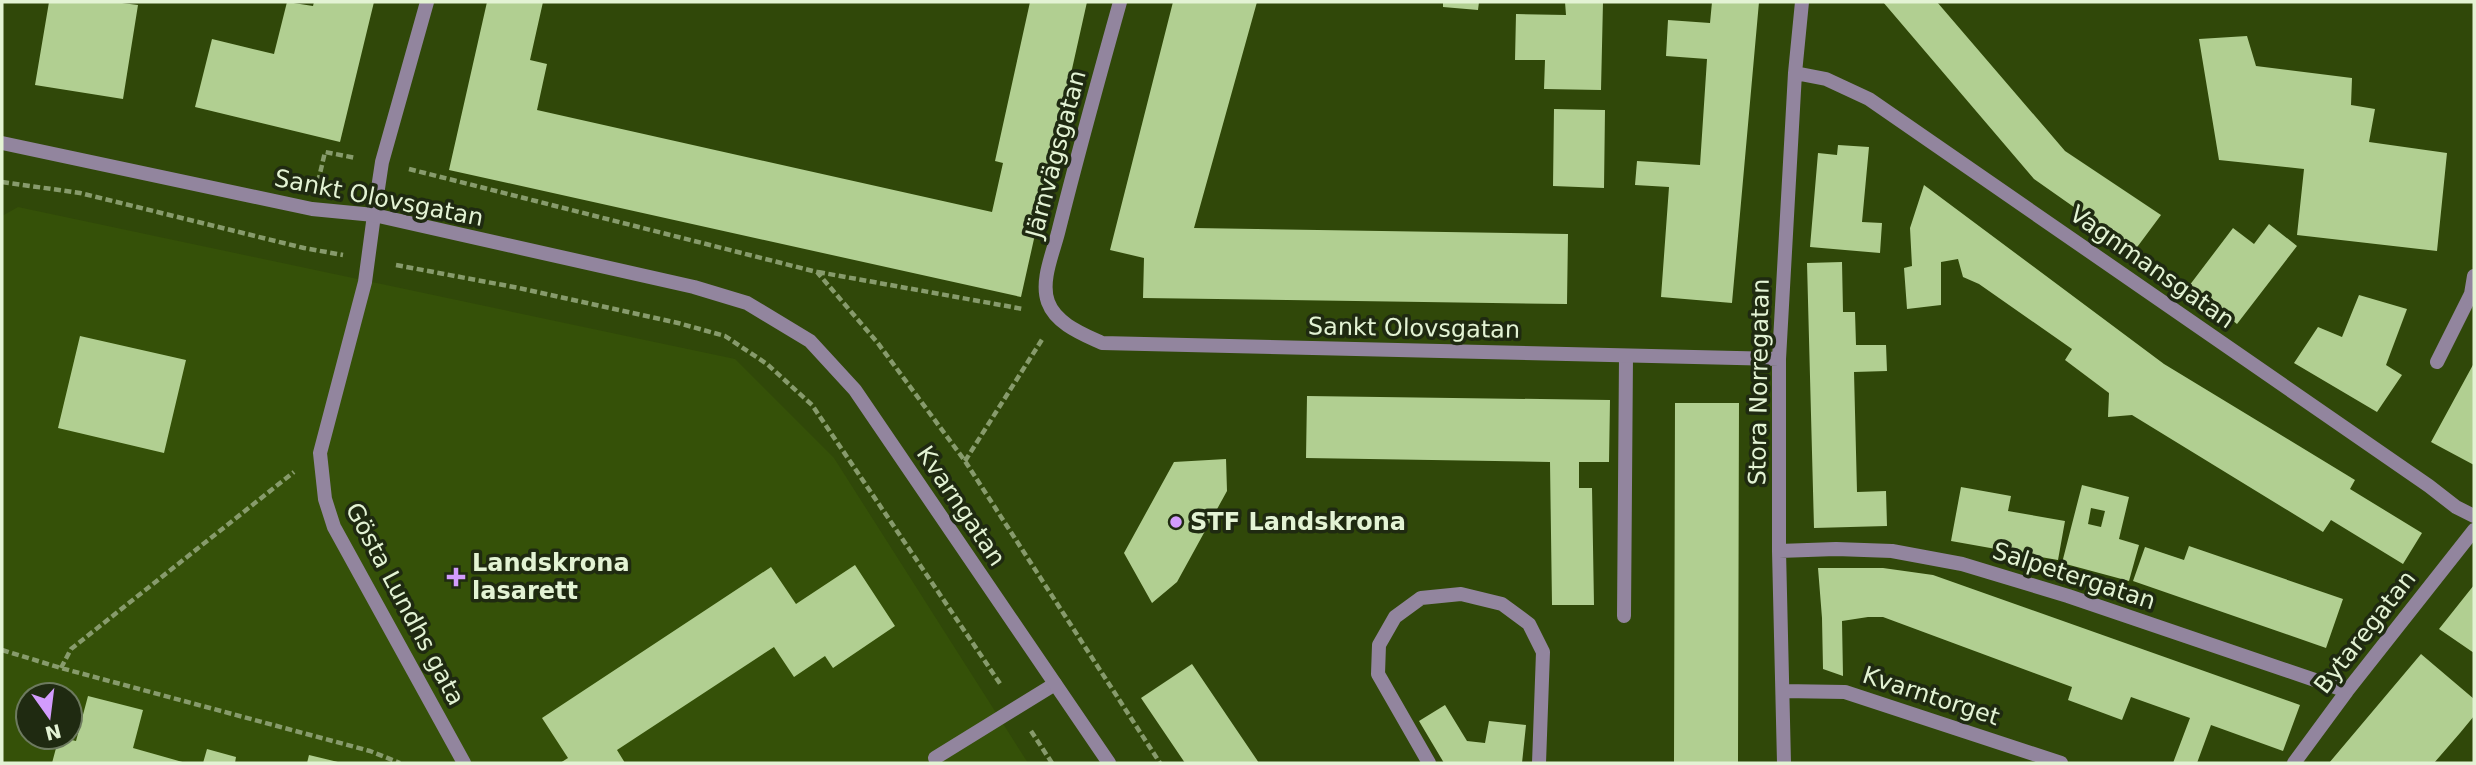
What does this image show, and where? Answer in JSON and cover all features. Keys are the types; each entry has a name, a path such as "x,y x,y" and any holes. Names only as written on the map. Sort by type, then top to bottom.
{"street":[{"name":"Gösta Lundhs gata","path":"427,2 382,162 365,282 320,453 325,499 334,527 464,763"},
{"name":"Järnvägsgatan","path":"1057,316 1048,302 1046,278 1070,178 1120,2"},
{"name":"Stora Norregatan","path":"1784,763 1779,551 1779,359 1795,73 1802,2"},
{"name":"Vagnmansgatan","path":"1795,73 1826,79 1869,99 2456,507 2474,516"},
{"name":"Sankt Olovsgatan","path":"2,143 312,209 374,215 694,287 747,303"},
{"path":"2437,362 2471,294 2474,276"},
{"name":"Kvarngatan","path":"747,303 810,341 855,390 1110,763"},
{"name":"Sankt Olovsgatan","path":"1057,316 1073,330 1102,343 1779,359"},
{"path":"1624,616 1626,356"},
{"name":"Bytaregatan","path":"2294,763 2474,530"},
{"name":"Salpetergatan","path":"1779,551 1836,548 1892,551 1962,564 2068,596 2347,691"},
{"path":"1429,763 1378,674 1380,645 1395,617 1421,598 1461,594 1502,604 1529,624 1544,652 1539,763"},
{"path":"935,758 1055,684"},
{"name":"Kvarntorget","path":"1783,691 1845,692 2062,763"}],"path":[{"path":"2,182 80,193 304,248 519,288 678,323 724,337 767,364 812,405 1052,763"},
{"path":"817,272 1057,316 965,461"},
{"path":"61,668 71,649 265,493 320,453"},
{"path":"2,650 370,751 400,763"}],"shaded area":[{"name":"Landskrona lasarett","path":"18,207 735,359 834,458 1028,763 2,763 2,216"}],"building":[{"path":"49,2 114,2 138,5 123,99 35,85"},
{"path":"287,2 313,6 314,2 374,2 340,142 195,107 212,39 274,54"},
{"path":"487,2 543,2 530,60 547,64 537,110 992,212 1003,163 995,161 1030,2 1087,2 1021,297 449,170"},
{"path":"1173,2 1257,2 1194,228 1568,234 1567,304 1143,298 1144,258 1110,250"},
{"path":"1443,2 1479,2 1478,10 1443,7"},
{"path":"1565,2 1603,2 1601,90 1544,89 1545,60 1515,60 1516,14 1566,15"},
{"path":"1712,2 1759,2 1732,303 1661,297 1669,187 1635,185 1637,161 1700,165 1707,59 1666,56 1668,20 1710,23"},
{"path":"1883,2 1937,2 2065,151 2161,215 2135,250 2034,179"},
{"path":"2247,36 2256,66 2352,78 2351,105 2375,109 2369,142 2447,153 2437,251 2297,235 2304,169 2219,160 2199,39"},
{"path":"1554,109 1605,110 1604,188 1553,186"},
{"path":"1838,145 1869,147 1862,222 1882,223 1880,253 1810,247 1818,153 1837,155"},
{"path":"1924,185 2164,364 2355,480 2350,489 2422,533 2403,564 2331,520 2323,532 2132,415 2108,417 2109,393 2065,360 2072,349 1979,284 1963,277 1958,259 1941,262 1941,305 1907,309 1904,268 1912,266 1910,228"},
{"path":"2269,224 2297,246 2237,324 2189,286 2233,228 2254,244"},
{"path":"1842,262 1843,312 1855,312 1856,345 1886,345 1887,371 1854,372 1857,492 1886,491 1887,526 1814,528 1807,263"},
{"path":"2359,295 2407,309 2386,365 2402,375 2377,412 2294,363 2318,327 2342,337"},
{"path":"80,336 186,360 164,453 58,428"},
{"path":"2474,363 2474,465 2431,442"},
{"path":"1307,396 1610,400 1609,462 1579,462 1579,488 1592,488 1594,605 1552,605 1550,462 1306,458"},
{"path":"1675,403 1739,403 1738,763 1674,763"},
{"name":"STF Landskrona","path":"1226,459 1227,491 1177,582 1152,603 1124,553 1174,462"},
{"path":"2082,485 2129,497 2119,539 2139,545 2129,581 2062,563","holes":["2091,508 2105,511 2101,527 2088,524"]},
{"path":"1961,487 2011,496 2008,511 2065,521 2058,560 1951,541"},
{"path":"2189,546 2343,599 2326,648 2133,581 2145,547 2184,560"},
{"path":"855,565 895,626 833,668 825,656 794,677 774,647 617,750 625,763 560,763 568,758 542,718 771,567 796,604"},
{"path":"1818,568 1883,568 1933,575 2300,705 2283,751 2211,725 2197,763 2173,763 2190,718 2131,697 2122,720 2068,700 2072,687 1883,617 1842,621 1843,676 1823,669"},
{"path":"2474,585 2474,653 2439,629"},
{"path":"2421,654 2474,699 2474,716 2460,733 2434,763 2329,763"},
{"path":"1192,664 1259,763 1185,763 1141,698"},
{"path":"88,696 143,710 133,748 186,763 52,763 55,751 84,751 84,711"},
{"path":"1445,705 1467,741 1485,743 1489,721 1526,725 1522,763 1444,763 1419,721"},
{"path":"207,749 236,757 235,763 203,763"},
{"path":"309,755 338,762 338,763 307,763"}],"place":[{"name":"STF Landskrona","path":"1176,522"},
{"name":"Landskrona lasarett","path":"456,577"}]}
